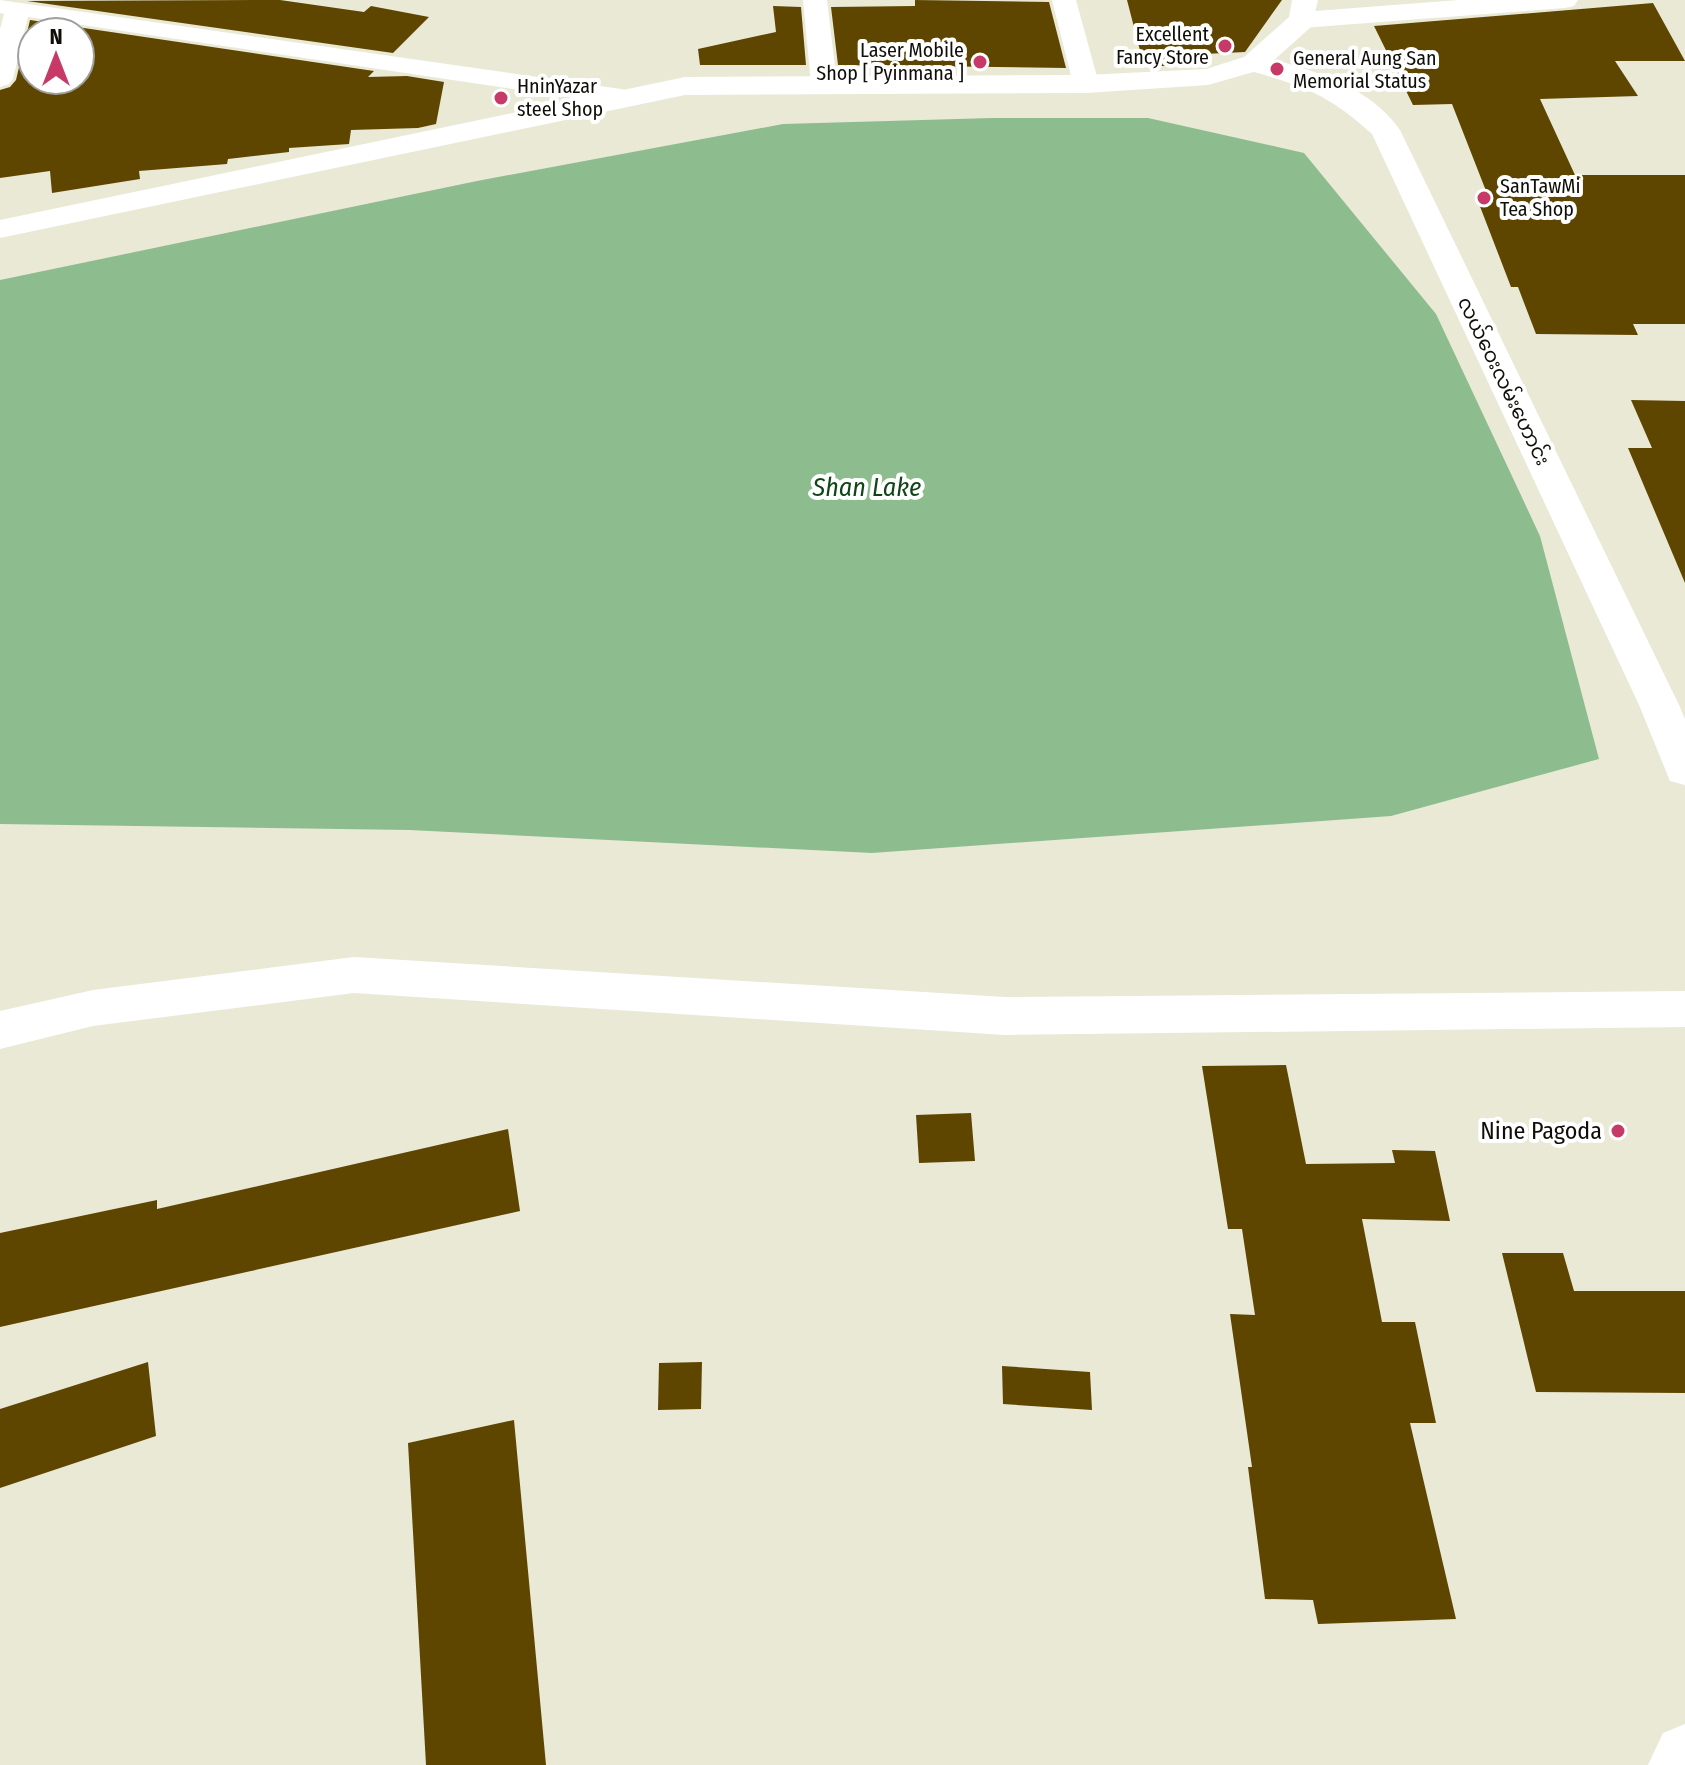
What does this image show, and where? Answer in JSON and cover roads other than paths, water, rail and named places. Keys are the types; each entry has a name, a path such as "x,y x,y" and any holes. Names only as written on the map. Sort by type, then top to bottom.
{"main road":[{"path":"0,229 621,97 716,84 1086,84 1208,77 1254,63 1304,10 1565,0"},
{"name":"လယ်ဝေးလမ်းဟောင်း","path":"1254,63 1316,81 1352,100 1385,130 1672,706 1685,769"},
{"path":"1679,1765 1685,1755"}],"street":[{"path":"815,0 824,84"},
{"path":"1064,0 1086,84"},
{"path":"0,79 9,8 621,97"},
{"path":"0,1030 93,1008 354,975 1005,1016 1685,1009"}],"water":[{"name":"Shan Lake","path":"992,118 1148,118 1304,153 1436,314 1540,536 1599,759 1391,816 872,853 409,830 0,824 0,280 477,181 783,124"}],"place":[{"name":"Excellent Fancy Store","path":"1225,46"},
{"name":"Laser Mobile Shop [ Pyinmana ]","path":"980,62"},
{"name":"General Aung San Memorial Status","path":"1277,69"},
{"name":"HninYazar steel Shop","path":"501,98"},
{"name":"SanTawMi Tea Shop","path":"1484,198"},
{"name":"Nine Pagoda","path":"1618,1131"}]}
